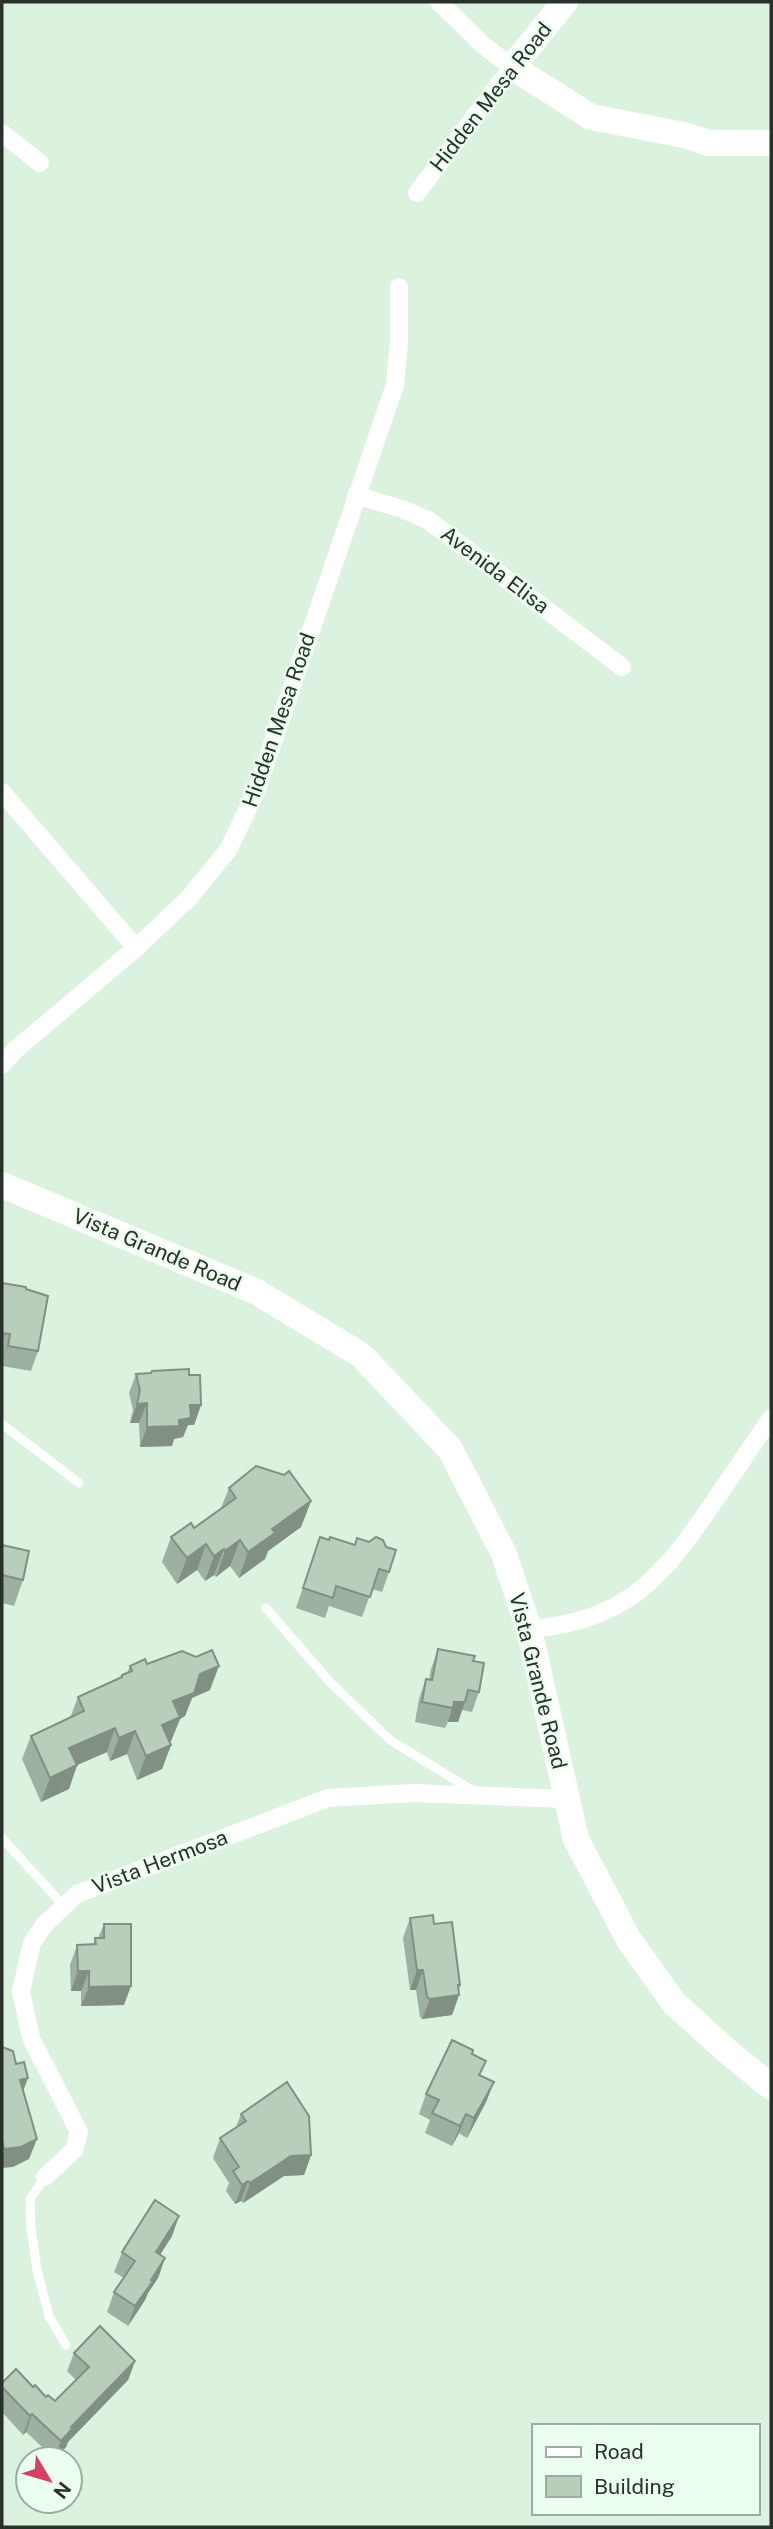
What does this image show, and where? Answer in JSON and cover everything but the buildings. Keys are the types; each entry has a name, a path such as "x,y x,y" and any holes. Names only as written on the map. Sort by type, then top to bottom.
{"street":[{"path":"439,2 483,45 512,68 591,117 684,135 709,143 771,143"},
{"name":"Hidden Mesa Road","path":"417,193 565,2"},
{"path":"2,132 40,163"},
{"name":"Hidden Mesa Road","path":"2,1065 14,1051 136,948 203,884 239,831 256,792 395,385 399,341 399,287"},
{"name":"Avenida Elisa","path":"356,495 428,520 622,667"},
{"path":"2,792 136,948"},
{"name":"Vista Grande Road","path":"2,1185 257,1292 361,1355 450,1449 505,1554 529,1629 576,1839 639,1954 674,2003 771,2087"},
{"path":"529,1629 588,1619 628,1600 648,1586 681,1551 771,1418"},
{"name":"Vista Hermosa","path":"45,2177 74,2150 79,2133 31,2038 21,1991 32,1943 44,1925 77,1894 328,1798 406,1793 566,1799"}],"lane":[{"path":"2,1424 79,1483"},
{"path":"265,1608 329,1681 390,1740 480,1795"},
{"path":"2,1838 64,1906"},
{"path":"45,2177 30,2199 31,2227 37,2270 48,2316 66,2345"}]}
